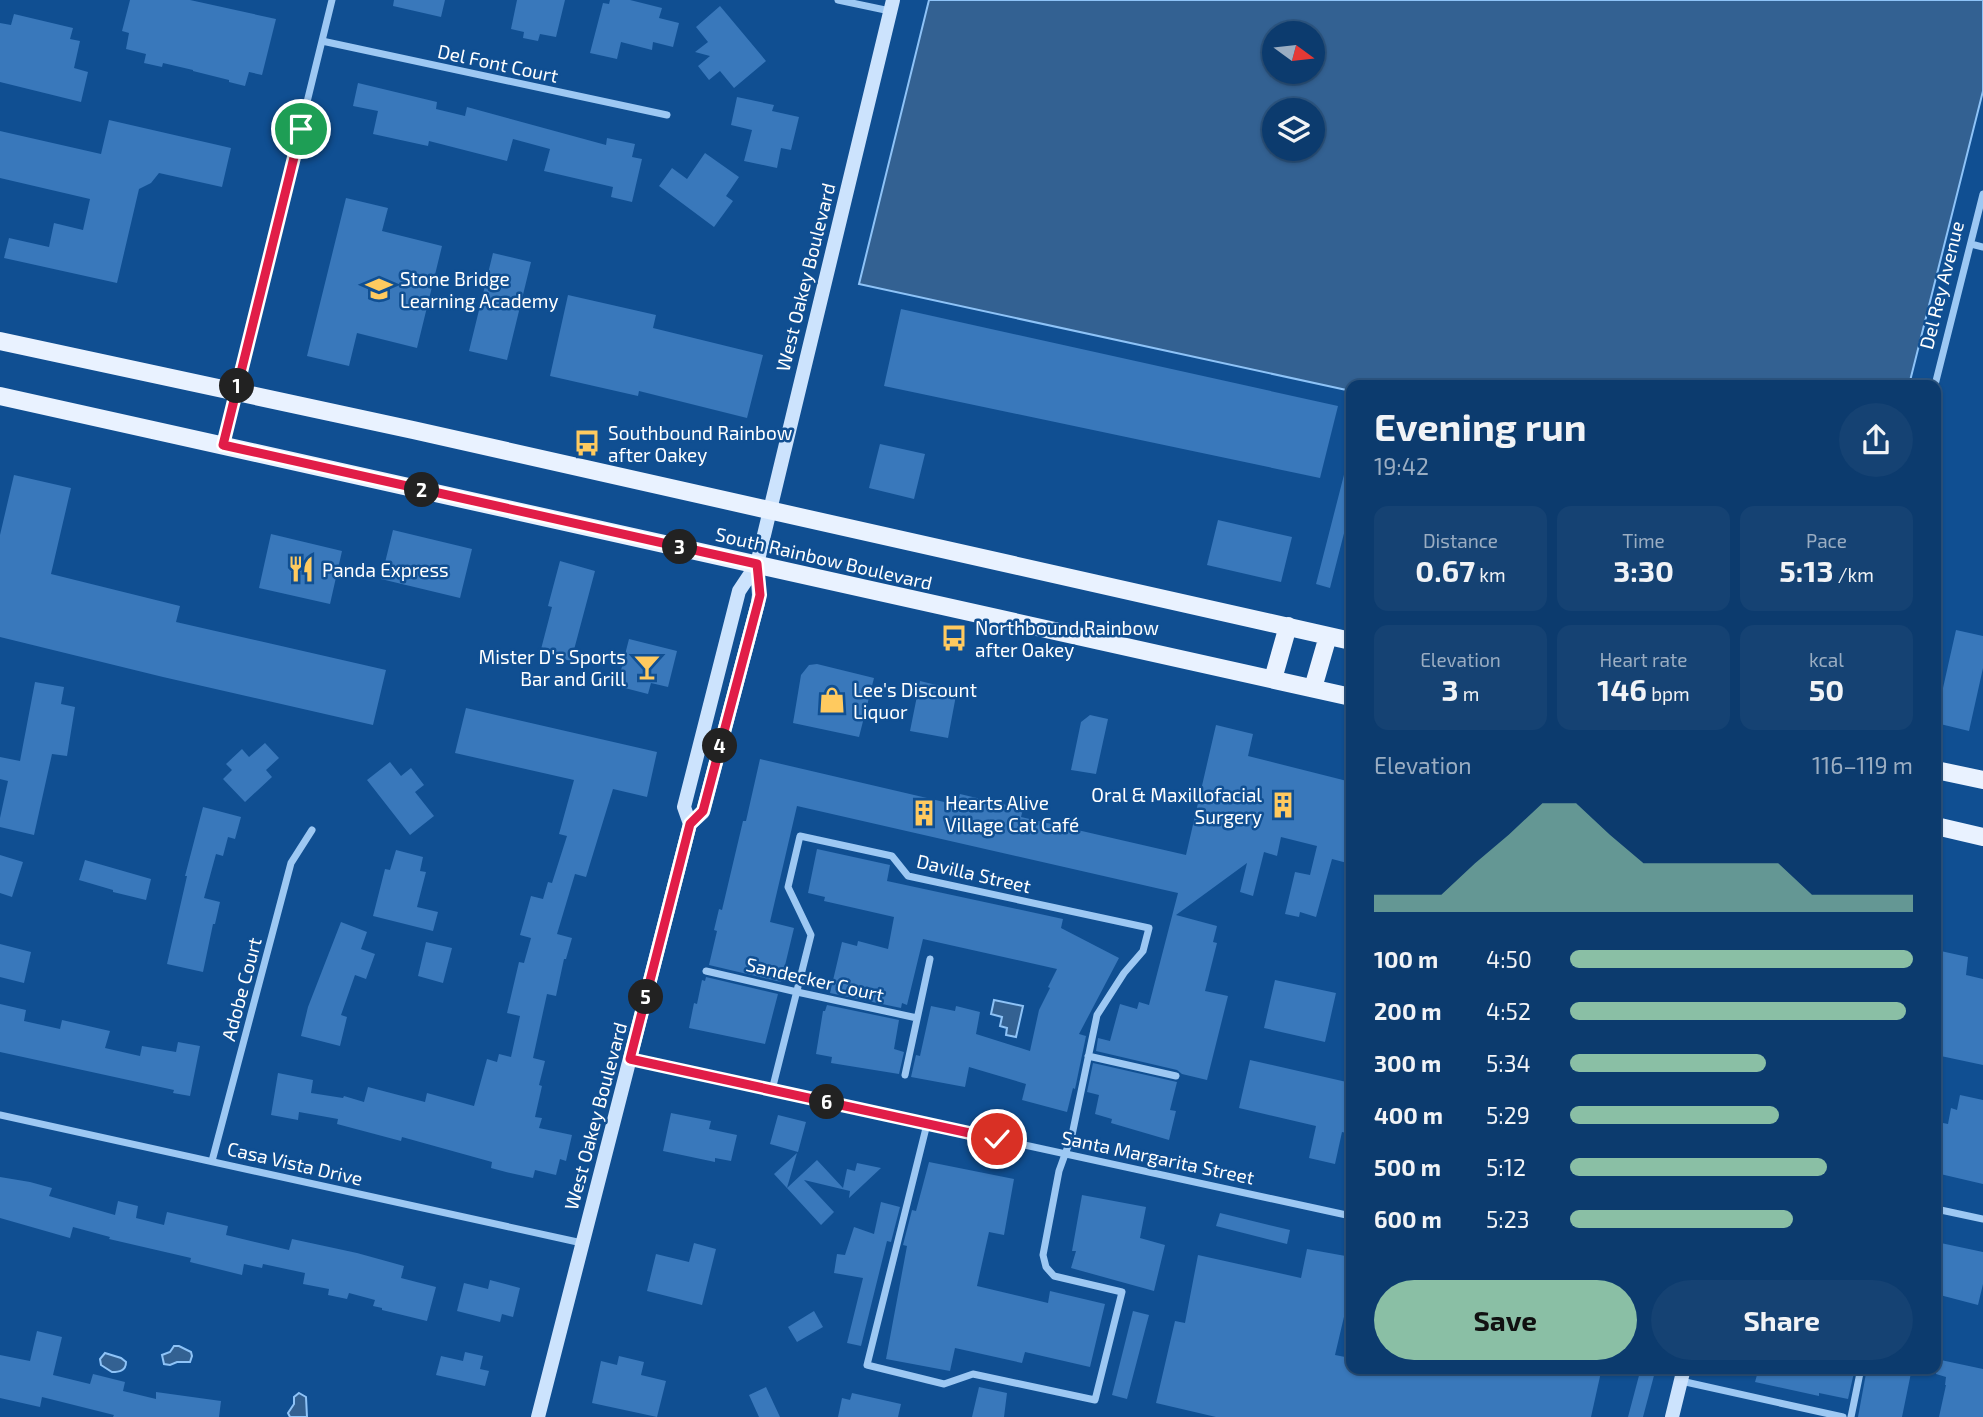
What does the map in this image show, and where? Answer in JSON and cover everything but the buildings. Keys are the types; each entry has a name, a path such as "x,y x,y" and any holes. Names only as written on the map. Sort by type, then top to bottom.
{"main road":[{"name":"West Oakey Boulevard","path":"538,1417 690,824 703,811 758,603 760,595 757,564 891,6"},
{"name":"South Rainbow Boulevard","path":"0,341 413,430 1346,640"},
{"name":"South Rainbow Boulevard","path":"0,396 1346,696"},
{"name":"West Oakey Boulevard","path":"690,824 684,807 739,590 757,564"},
{"path":"1273,679 1288,626"},
{"path":"1313,688 1328,636"},
{"path":"1941,771 1983,780"},
{"path":"1941,827 1983,837"},
{"path":"1672,1417 1683,1375"}],"street":[{"path":"223,445 332,0"},
{"path":"838,0 891,6"},
{"name":"Del Font Court","path":"322,41 667,115"},
{"name":"Del Rey Avenue","path":"1936,380 1983,194"},
{"path":"1971,244 1983,247"},
{"name":"Adobe Court","path":"212,1161 291,863 312,830"},
{"name":"Davilla Street","path":"797,992 811,935 788,887 800,836 892,856 908,876 1149,928 1143,951 1124,973 1097,1016 1088,1056"},
{"path":"905,1075 930,959"},
{"name":"Sandecker Court","path":"706,971 917,1018"},
{"path":"772,1090 797,992"},
{"path":"927,1124 867,1365 944,1384 973,1374 1095,1400 1122,1292 1054,1276 1046,1267 1043,1255 1059,1171 1072,1135 1088,1056 1176,1076"},
{"name":"Santa Margarita Street","path":"630,1059 1346,1215"},
{"name":"Casa Vista Drive","path":"0,1115 582,1243"},
{"path":"1941,1210 1983,1219"},
{"path":"1851,1417 1860,1374"},
{"path":"1683,1375 1843,1417"}],"water":[{"path":"929,0 1983,0 1983,91 1910,380 1346,380 1346,390 859,284"},
{"path":"994,1000 1023,1006 1016,1037 1006,1035 1007,1028 1000,1026 1002,1017 991,1014"},
{"path":"174,1346 191,1352 190,1362 164,1364 162,1355 170,1352"},
{"path":"105,1353 121,1358 126,1365 120,1371 112,1372 101,1365 100,1359"},
{"path":"299,1393 306,1397 307,1417 290,1417 288,1413 294,1404 294,1397"}],"place":[{"name":"Stone Bridge Learning Academy","path":"379,289"},
{"name":"Southbound Rainbow after Oakey","path":"587,443"},
{"name":"Panda Express","path":"301,569"},
{"name":"Northbound Rainbow after Oakey","path":"954,638"},
{"name":"Mister D's Sports Bar and Grill","path":"647,667"},
{"name":"Lee's Discount Liquor","path":"832,700"},
{"name":"Oral & Maxillofacial Surgery","path":"1283,805"},
{"name":"Hearts Alive Village Cat Café","path":"924,813"}],"route":[{"path":"301,129 223,445 757,564 760,595 758,603 703,811 690,824 630,1059 997,1139"}]}
